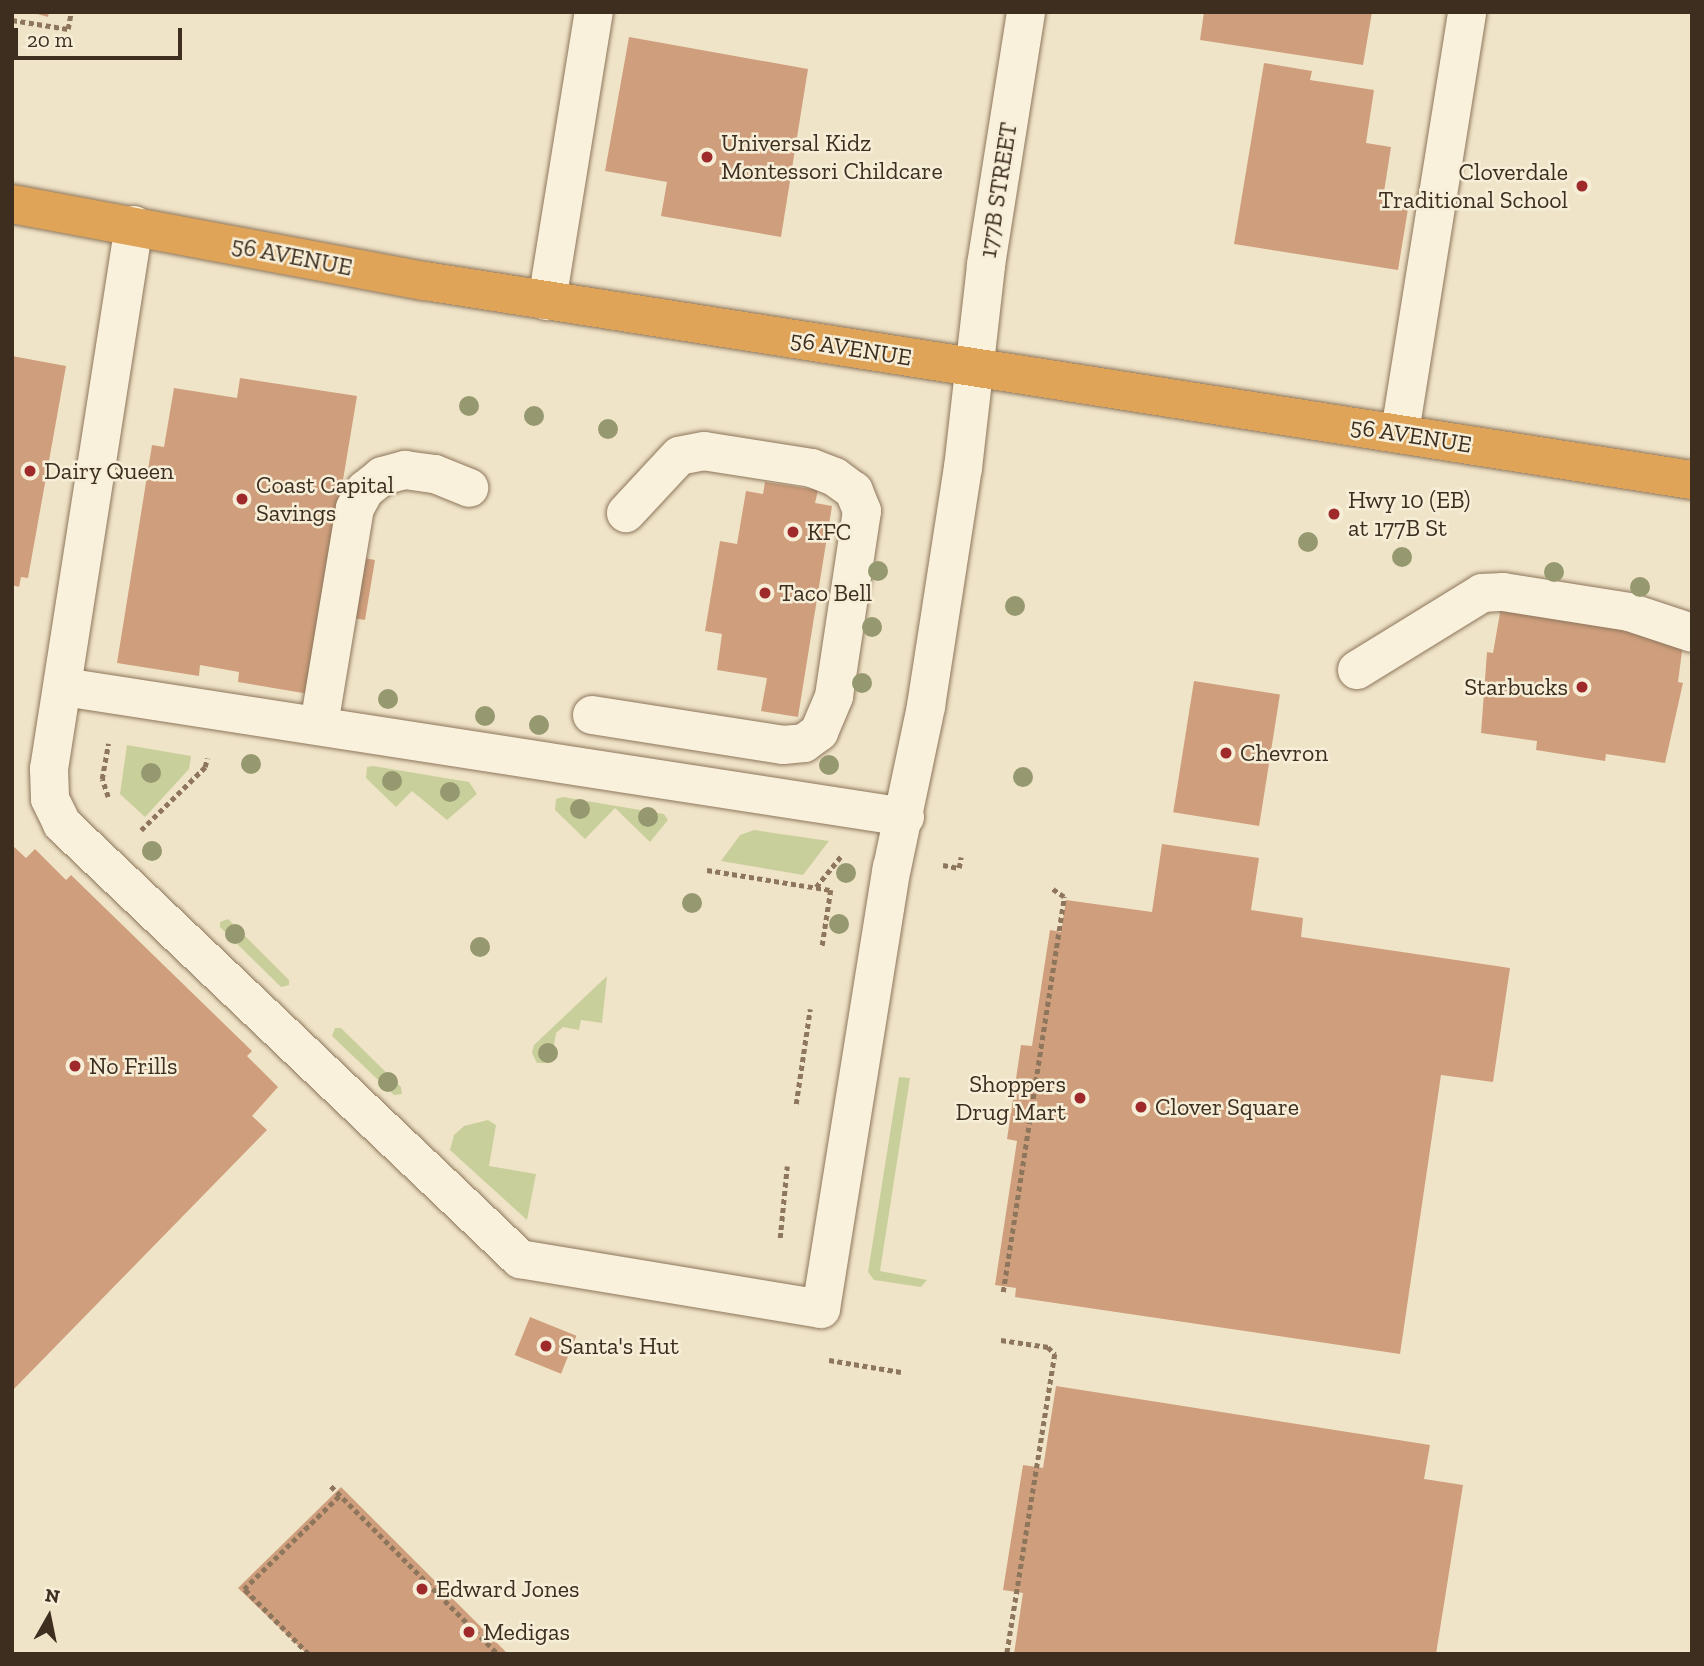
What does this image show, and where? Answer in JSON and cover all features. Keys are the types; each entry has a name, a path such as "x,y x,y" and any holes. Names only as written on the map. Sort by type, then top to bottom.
{"highway":[{"name":"56 AVENUE","path":"12,204 547,301 1400,432 1692,480"}],"street":[{"path":"547,301 594,12"},
{"name":"177B STREET","path":"64,687 49,769 50,799 62,824 520,1259 821,1309 892,869 905,817 958,495 974,368 1027,12"},
{"path":"1400,432 1467,12"},
{"path":"134,225 64,687 905,817"},
{"path":"592,715 783,745 804,743 819,732 834,696 862,511 853,491 835,477 812,468 704,451 679,456 626,513"},
{"path":"319,726 355,508 365,489 382,476 405,470 435,474 469,488"},
{"path":"1357,670 1482,593 1503,592 1629,612 1692,633"}],"path":[{"path":"12,20 68,29 71,12"},
{"path":"110,801 102,779 111,739"},
{"path":"135,825 141,830 205,767 208,749"},
{"path":"816,888 845,850"},
{"path":"935,864 959,868 961,857"},
{"path":"708,870 831,890 822,948"},
{"path":"1003,1292 1064,897 1052,889"},
{"path":"796,1104 810,1009"},
{"path":"780,1241 787,1166"},
{"path":"1001,1340 1048,1347 1055,1354 1007,1654"},
{"path":"331,1486 498,1654"},
{"path":"308,1654 244,1589 340,1495"}],"green space":[{"path":"127,745 191,756 189,769 145,817 120,794"},
{"path":"367,767 469,782 477,794 447,820 412,791 396,807 366,778"},
{"path":"563,797 664,814 668,820 650,842 615,808 585,839 555,810 556,799"},
{"path":"754,830 829,841 803,875 721,861 740,835"},
{"path":"228,919 289,980 289,985 281,987 220,927 220,922"},
{"path":"607,976 602,1023 581,1020 579,1030 563,1027 556,1033 551,1063 537,1063 532,1053 534,1045"},
{"path":"335,1028 341,1028 401,1087 402,1094 394,1095 332,1036"},
{"path":"899,1077 910,1078 880,1271 927,1280 921,1287 874,1280 868,1272"},
{"path":"488,1120 496,1125 489,1166 536,1174 527,1220 450,1150 454,1135 464,1126"}],"building":[{"path":"30,12 49,12 48,17"},
{"path":"1204,12 1372,12 1363,65 1200,40"},
{"path":"629,37 808,69 781,237 661,216 667,182 605,171"},
{"path":"1264,63 1312,71 1310,80 1374,90 1366,143 1391,147 1382,205 1408,209 1398,270 1234,244"},
{"name":"Dairy Queen","path":"12,356 66,366 28,578 21,577 19,587 12,585"},
{"name":"Coast Capital Savings","path":"240,378 357,396 331,552 375,560 365,620 323,613 309,694 238,682 239,672 200,665 199,676 117,663 152,445 164,447 174,388 237,398"},
{"name":"Taco Bell","path":"765,482 818,490 815,503 832,506 798,717 761,711 767,678 717,670 722,634 705,631 720,541 737,544 746,491 763,494"},
{"name":"Starbucks","path":"1501,607 1684,636 1678,682 1683,683 1665,763 1606,754 1605,761 1536,750 1537,741 1481,733 1487,652 1493,653"},
{"name":"Chevron","path":"1194,681 1280,695 1259,826 1173,812"},
{"path":"1162,844 1259,858 1251,910 1303,918 1301,937 1510,968 1493,1082 1441,1075 1400,1354 1015,1297 1016,1288 995,1285 1017,1141 1007,1139 1021,1045 1032,1046 1050,930 1061,932 1066,900 1152,912"},
{"path":"12,845 26,858 35,849 66,880 71,875 252,1051 247,1056 278,1087 252,1116 267,1130 12,1391"},
{"name":"Santa's Hut","path":"530,1317 576,1336 561,1374 515,1355"},
{"path":"1056,1386 1430,1445 1424,1479 1463,1485 1436,1654 1014,1654 1023,1593 1003,1590 1023,1465 1043,1468"},
{"path":"341,1487 508,1654 307,1654 238,1588"}],"place":[{"name":"Universal Kidz Montessori Childcare","path":"707,157"},
{"name":"Cloverdale Traditional School","path":"1582,186"},
{"name":"Dairy Queen","path":"30,471"},
{"name":"Coast Capital Savings","path":"242,499"},
{"name":"Hwy 10 (EB) at 177B St","path":"1334,514"},
{"name":"KFC","path":"793,532"},
{"name":"Taco Bell","path":"765,593"},
{"name":"Starbucks","path":"1582,687"},
{"name":"Chevron","path":"1226,753"},
{"name":"No Frills","path":"75,1066"},
{"name":"Shoppers Drug Mart","path":"1080,1098"},
{"name":"Clover Square","path":"1141,1107"},
{"name":"Santa's Hut","path":"546,1346"},
{"name":"Edward Jones","path":"422,1589"},
{"name":"Medigas","path":"469,1632"}]}
